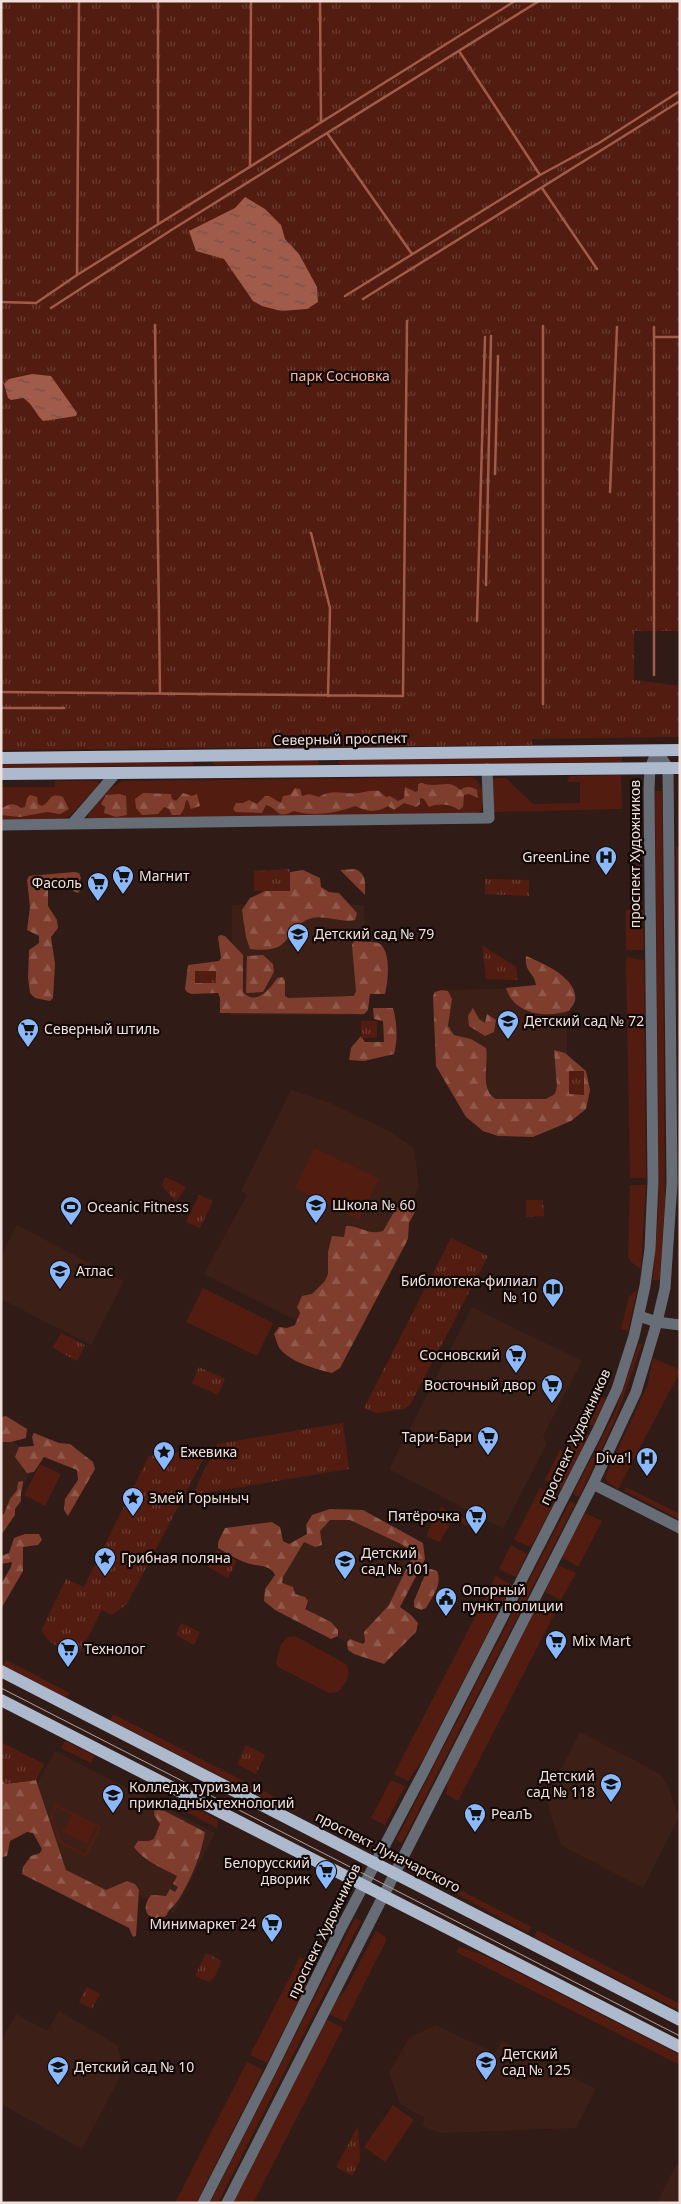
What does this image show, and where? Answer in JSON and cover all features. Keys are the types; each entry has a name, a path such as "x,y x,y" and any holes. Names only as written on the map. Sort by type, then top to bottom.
{"main road":[{"name":"Северный проспект","path":"1,758 680,750"},
{"path":"336,754 330,759 331,765 336,771"},
{"path":"199,756 204,761 204,768 200,773"},
{"path":"1,774 674,768"},
{"name":"проспект Луначарского","path":"1,1671 680,2020"},
{"path":"1,1700 383,1897 680,2047"}],"street":[{"path":"227,2203 593,1484 636,1392 658,1319 665,1288 672,1200 674,768 657,750"},
{"name":"проспект Художников","path":"203,2203 362,1886 424,1771 597,1432 622,1374 639,1316 648,1258 653,1191 649,788 650,768 657,750"},
{"path":"1,825 489,818 487,769"},
{"path":"72,824 116,773"},
{"path":"639,1316 680,1325"},
{"path":"658,1319 680,1318"},
{"path":"593,1484 680,1528"}],"shaded area":[{"name":"Детский сад № 79","path":"289,902 364,905 366,1015 231,1015 232,905"},
{"name":"Детский сад № 72","path":"537,988 567,1010 567,1122 480,1124 448,1071 449,990"},
{"name":"Школа № 60","path":"291,1090 330,1103 391,1132 414,1148 419,1187 391,1244 349,1347 204,1274 247,1195 241,1191"},
{"name":"Атлас","path":"17,1225 124,1281 91,1345 1,1299 1,1256"},
{"path":"472,1307 582,1361 543,1436 547,1443 503,1529 389,1469"},
{"path":"1,1436 39,1456 1,1527"},
{"name":"Детский сад № 101","path":"356,1510 423,1545 374,1658 268,1599 311,1525 330,1514"},
{"name":"Детский сад № 118","path":"580,1732 660,1774 668,1786 679,1817 643,1888 561,1845 549,1810 548,1795"},
{"name":"Колледж туризма и прикладных технологий","path":"55,1751 215,1833 174,1913 123,1887 106,1890 66,1870 37,1784"},
{"name":"Детский сад № 10","path":"59,2011 117,2045 124,2069 82,2149 1,2104 1,2041 16,2014 47,2031"},
{"name":"Детский сад № 125","path":"435,2025 495,2053 502,2041 596,2089 576,2128 440,2133 422,2126 425,2118 400,2104 389,2073 409,2038"},
{"path":"680,2164 680,2203 657,2203 676,2165"}],"green space":[{"name":"парк Сосновка","path":"1,1 680,1 680,631 634,631 634,680 680,686 680,737 532,739 532,745 1,750"},
{"path":"622,756 622,762 341,765 338,762 341,759"},
{"path":"192,760 194,763 192,765 1,768 1,762"},
{"path":"215,760 318,760 320,763 318,765 215,765 212,763"},
{"path":"621,775 622,809 493,812 490,782 495,778 506,778 533,804 580,803 580,782 567,782 569,776"},
{"path":"471,777 479,783 483,792 482,808 480,812 475,813 91,819 88,817 89,813 105,794 114,786 124,781"},
{"path":"55,781 97,781 99,784 70,816 63,818 1,820 1,787 55,787"},
{"path":"418,784 428,785 447,784 456,786 460,790 471,787 477,790 478,798 469,794 464,795 463,807 459,810 452,806 444,805 429,807 424,799 420,798 420,804 416,807 404,803 394,810 388,806 372,811 355,806 340,811 324,813 309,814 294,811 281,814 266,805 262,813 236,812 233,809 236,803 243,803 249,800 257,804 265,796 269,796 281,803 283,796 290,795 295,788 300,789 302,796 309,794 319,797 333,792 359,793 379,791 386,797 390,796 398,801 404,798 405,787 416,792"},
{"path":"631,791 641,791 642,839 632,838"},
{"path":"655,791 662,791 665,1199 660,1280 653,1280 659,1200"},
{"path":"143,793 171,794 172,799 176,801 183,793 192,796 197,794 200,806 191,809 186,800 180,815 172,815 169,809 164,807 158,814 142,815 136,808 135,799"},
{"path":"120,794 126,796 127,815 116,817 104,813 105,807 101,804 106,795"},
{"path":"30,795 37,797 38,804 42,806 52,796 63,797 69,809 60,814 47,812 20,817 1,815 1,809 9,805 25,807 27,798"},
{"path":"676,847 680,847 680,1036 678,1036"},
{"path":"290,869 290,891 254,891 254,871"},
{"path":"355,869 362,873 365,883 365,895 340,870"},
{"path":"303,870 320,878 321,887 329,892 339,893 357,913 355,920 344,921 322,917 312,918 302,922 295,928 287,940 275,948 265,950 250,949 246,937 242,910 250,898 265,891 285,873"},
{"path":"79,873 81,878 78,885 80,891 78,893 65,887 66,883 63,880 54,885 48,885 48,906 57,920 58,928 51,937 55,964 53,998 50,1001 35,998 30,993 28,978 29,950 39,943 39,936 27,930 30,907 27,880 29,876"},
{"path":"485,879 529,880 529,896 485,894"},
{"path":"626,910 643,910 644,950 626,950"},
{"path":"220,935 225,936 243,955 243,992 253,998 267,991 277,978 283,977 285,981 285,996 288,998 354,996 356,991 352,945 354,941 375,942 382,946 388,966 385,994 370,994 368,1010 364,1014 220,1013 218,993 191,994 185,989 188,965 219,961 221,958 218,937"},
{"path":"482,945 516,967 518,980 486,979"},
{"path":"263,955 273,964 274,972 263,992 246,993 247,956"},
{"path":"526,956 558,972 571,985 575,993 575,1001 569,1011 551,1014 532,1012 523,1009 510,997 506,988 536,985 526,965"},
{"path":"626,957 644,960 646,1178 630,1178"},
{"path":"195,971 216,971 216,983 195,983"},
{"path":"448,991 452,999 448,1026 454,1035 471,1039 486,1048 486,1083 491,1095 496,1099 546,1099 555,1094 557,1086 554,1050 565,1053 586,1071 590,1090 586,1109 571,1121 533,1137 498,1136 483,1131 466,1117 436,1066 433,996 435,992"},
{"path":"373,1008 393,1008 396,1031 394,1054 364,1061 349,1060 351,1048 361,1036 365,1042 384,1042 383,1021 374,1019"},
{"path":"473,1008 479,1019 485,1023 487,1014 496,1020 494,1032 485,1036 469,1026 468,1016"},
{"path":"361,1021 377,1021 377,1038 361,1038"},
{"path":"569,1071 584,1071 584,1095 569,1094"},
{"path":"315,1148 379,1179 359,1220 295,1188"},
{"path":"165,1177 186,1187 176,1202 162,1186"},
{"path":"630,1185 646,1185 641,1269 631,1262 628,1256"},
{"path":"199,1195 213,1201 200,1228 186,1222"},
{"path":"526,1200 543,1200 544,1216 526,1217"},
{"path":"405,1202 410,1202 414,1206 415,1212 409,1223 408,1239 340,1368 332,1373 304,1365 285,1354 279,1347 274,1334 279,1327 287,1328 295,1325 300,1313 297,1307 302,1296 312,1294 325,1281 328,1274 328,1252 332,1236 344,1237 346,1226 373,1232 383,1231 397,1207 404,1209"},
{"path":"451,1238 488,1256 410,1405 404,1409 376,1413 364,1408"},
{"path":"203,1288 273,1323 257,1356 186,1322"},
{"path":"637,1290 628,1331 621,1329 629,1297"},
{"path":"61,1333 85,1345 77,1361 53,1348"},
{"path":"639,1343 642,1344 618,1413 579,1497 573,1494 615,1412"},
{"path":"653,1358 680,1370 680,1372 618,1489 607,1482 605,1477 647,1386"},
{"path":"199,1367 225,1379 218,1395 192,1383"},
{"path":"595,1394 606,1399 593,1426 582,1421"},
{"path":"6,1416 27,1429 26,1438 11,1442 1,1442 1,1417"},
{"path":"343,1423 349,1469 205,1493 191,1498 217,1444"},
{"path":"576,1429 589,1435 561,1489 545,1480 560,1450 564,1452"},
{"path":"34,1433 59,1443 70,1444 93,1462 95,1469 68,1516 64,1510 65,1499 78,1480 77,1470 44,1457 34,1472 27,1473 15,1457 19,1447 34,1446 32,1437"},
{"path":"209,1448 127,1604 112,1615 102,1610 78,1656 62,1649 47,1639 42,1629 66,1579 84,1587 149,1456"},
{"path":"40,1464 61,1474 45,1506 24,1495"},
{"path":"23,1481 21,1501 15,1509 15,1515 1,1535 1,1516 4,1514 10,1499 17,1490 18,1482"},
{"path":"626,1487 680,1514 680,1518 624,1491"},
{"path":"540,1488 557,1497 531,1547 514,1540"},
{"path":"570,1501 575,1504 402,1843 396,1840"},
{"path":"441,1507 476,1524 473,1529 453,1519 440,1542 427,1537 427,1533"},
{"path":"330,1509 363,1510 423,1543 425,1559 400,1607 418,1623 416,1632 384,1664 354,1654 348,1650 347,1642 350,1639 363,1644 365,1642 364,1632 389,1605 411,1559 412,1553 403,1545 350,1520 330,1520 320,1531 322,1545 315,1547 304,1542 283,1577 282,1583 293,1587 295,1594 305,1597 308,1601 305,1609 331,1622 338,1630 338,1636 331,1639 275,1610 264,1601 265,1589 275,1575 273,1571 263,1566 243,1562 218,1548 218,1542 225,1528 272,1522 280,1527 283,1541 289,1544 307,1534 306,1525 312,1515"},
{"path":"585,1513 602,1521 578,1567 562,1557"},
{"path":"25,1534 39,1534 42,1540 38,1545 23,1547 23,1571 2,1607 1,1584 12,1562 1,1564 1,1556 9,1553 14,1538"},
{"path":"511,1545 527,1554 516,1577 499,1569"},
{"path":"217,1550 237,1561 228,1578 208,1567"},
{"path":"558,1565 576,1573 561,1600 545,1592"},
{"path":"427,1570 437,1571 438,1586 426,1608 421,1610 414,1607 414,1601"},
{"path":"496,1576 512,1585 423,1759 408,1781 394,1774"},
{"path":"540,1600 557,1609 458,1801 446,1794 448,1781"},
{"path":"181,1623 200,1632 194,1645 176,1635"},
{"path":"295,1636 346,1664 348,1676 338,1692 329,1693 278,1667 276,1662 281,1644 287,1637"},
{"path":"6,1660 70,1693 66,1698 3,1665"},
{"path":"113,1714 297,1808 296,1812 283,1808 110,1720"},
{"path":"65,1741 95,1756 91,1763 61,1748"},
{"path":"1,1742 44,1764 36,1780 5,1784 1,1778"},
{"path":"246,1745 265,1755 256,1774 237,1764"},
{"path":"1,1778 5,1784 36,1780 66,1870 106,1890 127,1881 135,1884 139,1890 136,1936 133,1937 129,1928 22,1874 23,1867 31,1856 40,1853 42,1849 33,1833 27,1832 10,1841 7,1856 1,1857"},
{"path":"391,1780 405,1786 385,1825 371,1818"},
{"path":"184,1802 218,1820 217,1828 180,1809"},
{"path":"56,1804 101,1827 86,1857 59,1843 50,1815","holes":["57,1807 72,1815 63,1832 87,1844 96,1827 98,1828 85,1854 61,1841 52,1816"]},
{"path":"155,1806 205,1832 192,1874 178,1900 166,1916 160,1918 155,1918 148,1914 146,1906 148,1900 151,1895 166,1896 170,1889 175,1892 178,1887 173,1884 177,1876 148,1860 134,1847 138,1841 154,1839 160,1824 154,1815"},
{"path":"435,1877 531,1927 528,1933 433,1881"},
{"path":"355,1918 361,1921 218,2203 210,2203"},
{"path":"537,1930 680,2004 680,2011 534,1937"},
{"path":"376,1931 385,1936 386,1941 345,2022 329,2014 335,2002 345,1991"},
{"path":"459,1947 484,1955 680,2055 680,2065 456,1952"},
{"path":"206,1953 222,1961 214,1978 208,1982 195,1976"},
{"path":"300,1957 313,1964 308,1982 267,2063 250,2055"},
{"path":"87,1987 100,1994 92,2009 79,2002"},
{"path":"326,2019 343,2028 253,2203 232,2203"},
{"path":"247,2062 263,2070 196,2203 175,2203"},
{"path":"393,2105 414,2120 385,2162 364,2147"},
{"path":"358,2126 360,2160 352,2176 336,2167"}],"water":[{"path":"245,197 265,209 281,225 285,239 299,254 317,287 318,302 307,309 281,311 262,306 253,301 224,259 196,251 189,231 235,208"},
{"path":"32,374 51,376 77,413 76,416 43,421 23,398 11,400 8,398 4,384 9,379"}],"waterway":[{"path":"77,275 79,1"},
{"path":"158,1 158,224"},
{"path":"250,167 251,1"},
{"path":"320,1 321,122"},
{"path":"1,302 36,303 77,275 515,1"},
{"path":"51,308 173,229 539,1"},
{"path":"459,51 540,175"},
{"path":"345,296 540,175 599,143 680,91"},
{"path":"363,299 680,101"},
{"path":"327,133 412,254"},
{"path":"542,188 597,269"},
{"path":"1,692 403,696 407,321"},
{"path":"155,325 160,693"},
{"path":"543,326 543,704"},
{"path":"610,492 617,327"},
{"path":"654,327 654,675"},
{"path":"486,585 491,336"},
{"path":"477,621 485,337"},
{"path":"654,337 680,337"},
{"path":"495,474 498,356"},
{"path":"311,533 330,608 328,696"},
{"path":"1,708 64,708"}],"tram line":[{"path":"1,1688 680,2036"}],"place":[{"name":"GreenLine","path":"606,876"},
{"name":"Магнит","path":"123,895"},
{"name":"Фасоль","path":"98,902"},
{"name":"Детский сад № 79","path":"298,953"},
{"name":"Детский сад № 72","path":"508,1040"},
{"name":"Северный штиль","path":"28,1048"},
{"name":"Школа № 60","path":"316,1224"},
{"name":"Oceanic Fitness","path":"71,1226"},
{"name":"Атлас","path":"60,1290"},
{"name":"Библиотека-филиал № 10","path":"553,1308"},
{"name":"Сосновский","path":"516,1374"},
{"name":"Восточный двор","path":"552,1404"},
{"name":"Тари-Бари","path":"488,1456"},
{"name":"Ежевика","path":"164,1471"},
{"name":"Diva'l","path":"647,1477"},
{"name":"Змей Горыныч","path":"133,1517"},
{"name":"Пятёрочка","path":"476,1535"},
{"name":"Грибная поляна","path":"105,1577"},
{"name":"Детский сад № 101","path":"345,1580"},
{"name":"Опорный пункт полиции","path":"446,1617"},
{"name":"Mix Mart","path":"556,1660"},
{"name":"Технолог","path":"68,1668"},
{"name":"Детский сад № 118","path":"611,1803"},
{"name":"Колледж туризма и прикладных технологий","path":"113,1814"},
{"name":"РеалЪ","path":"475,1833"},
{"name":"Белорусский дворик","path":"326,1890"},
{"name":"Минимаркет 24","path":"272,1943"},
{"name":"Детский сад № 125","path":"486,2081"},
{"name":"Детский сад № 10","path":"58,2086"}]}
